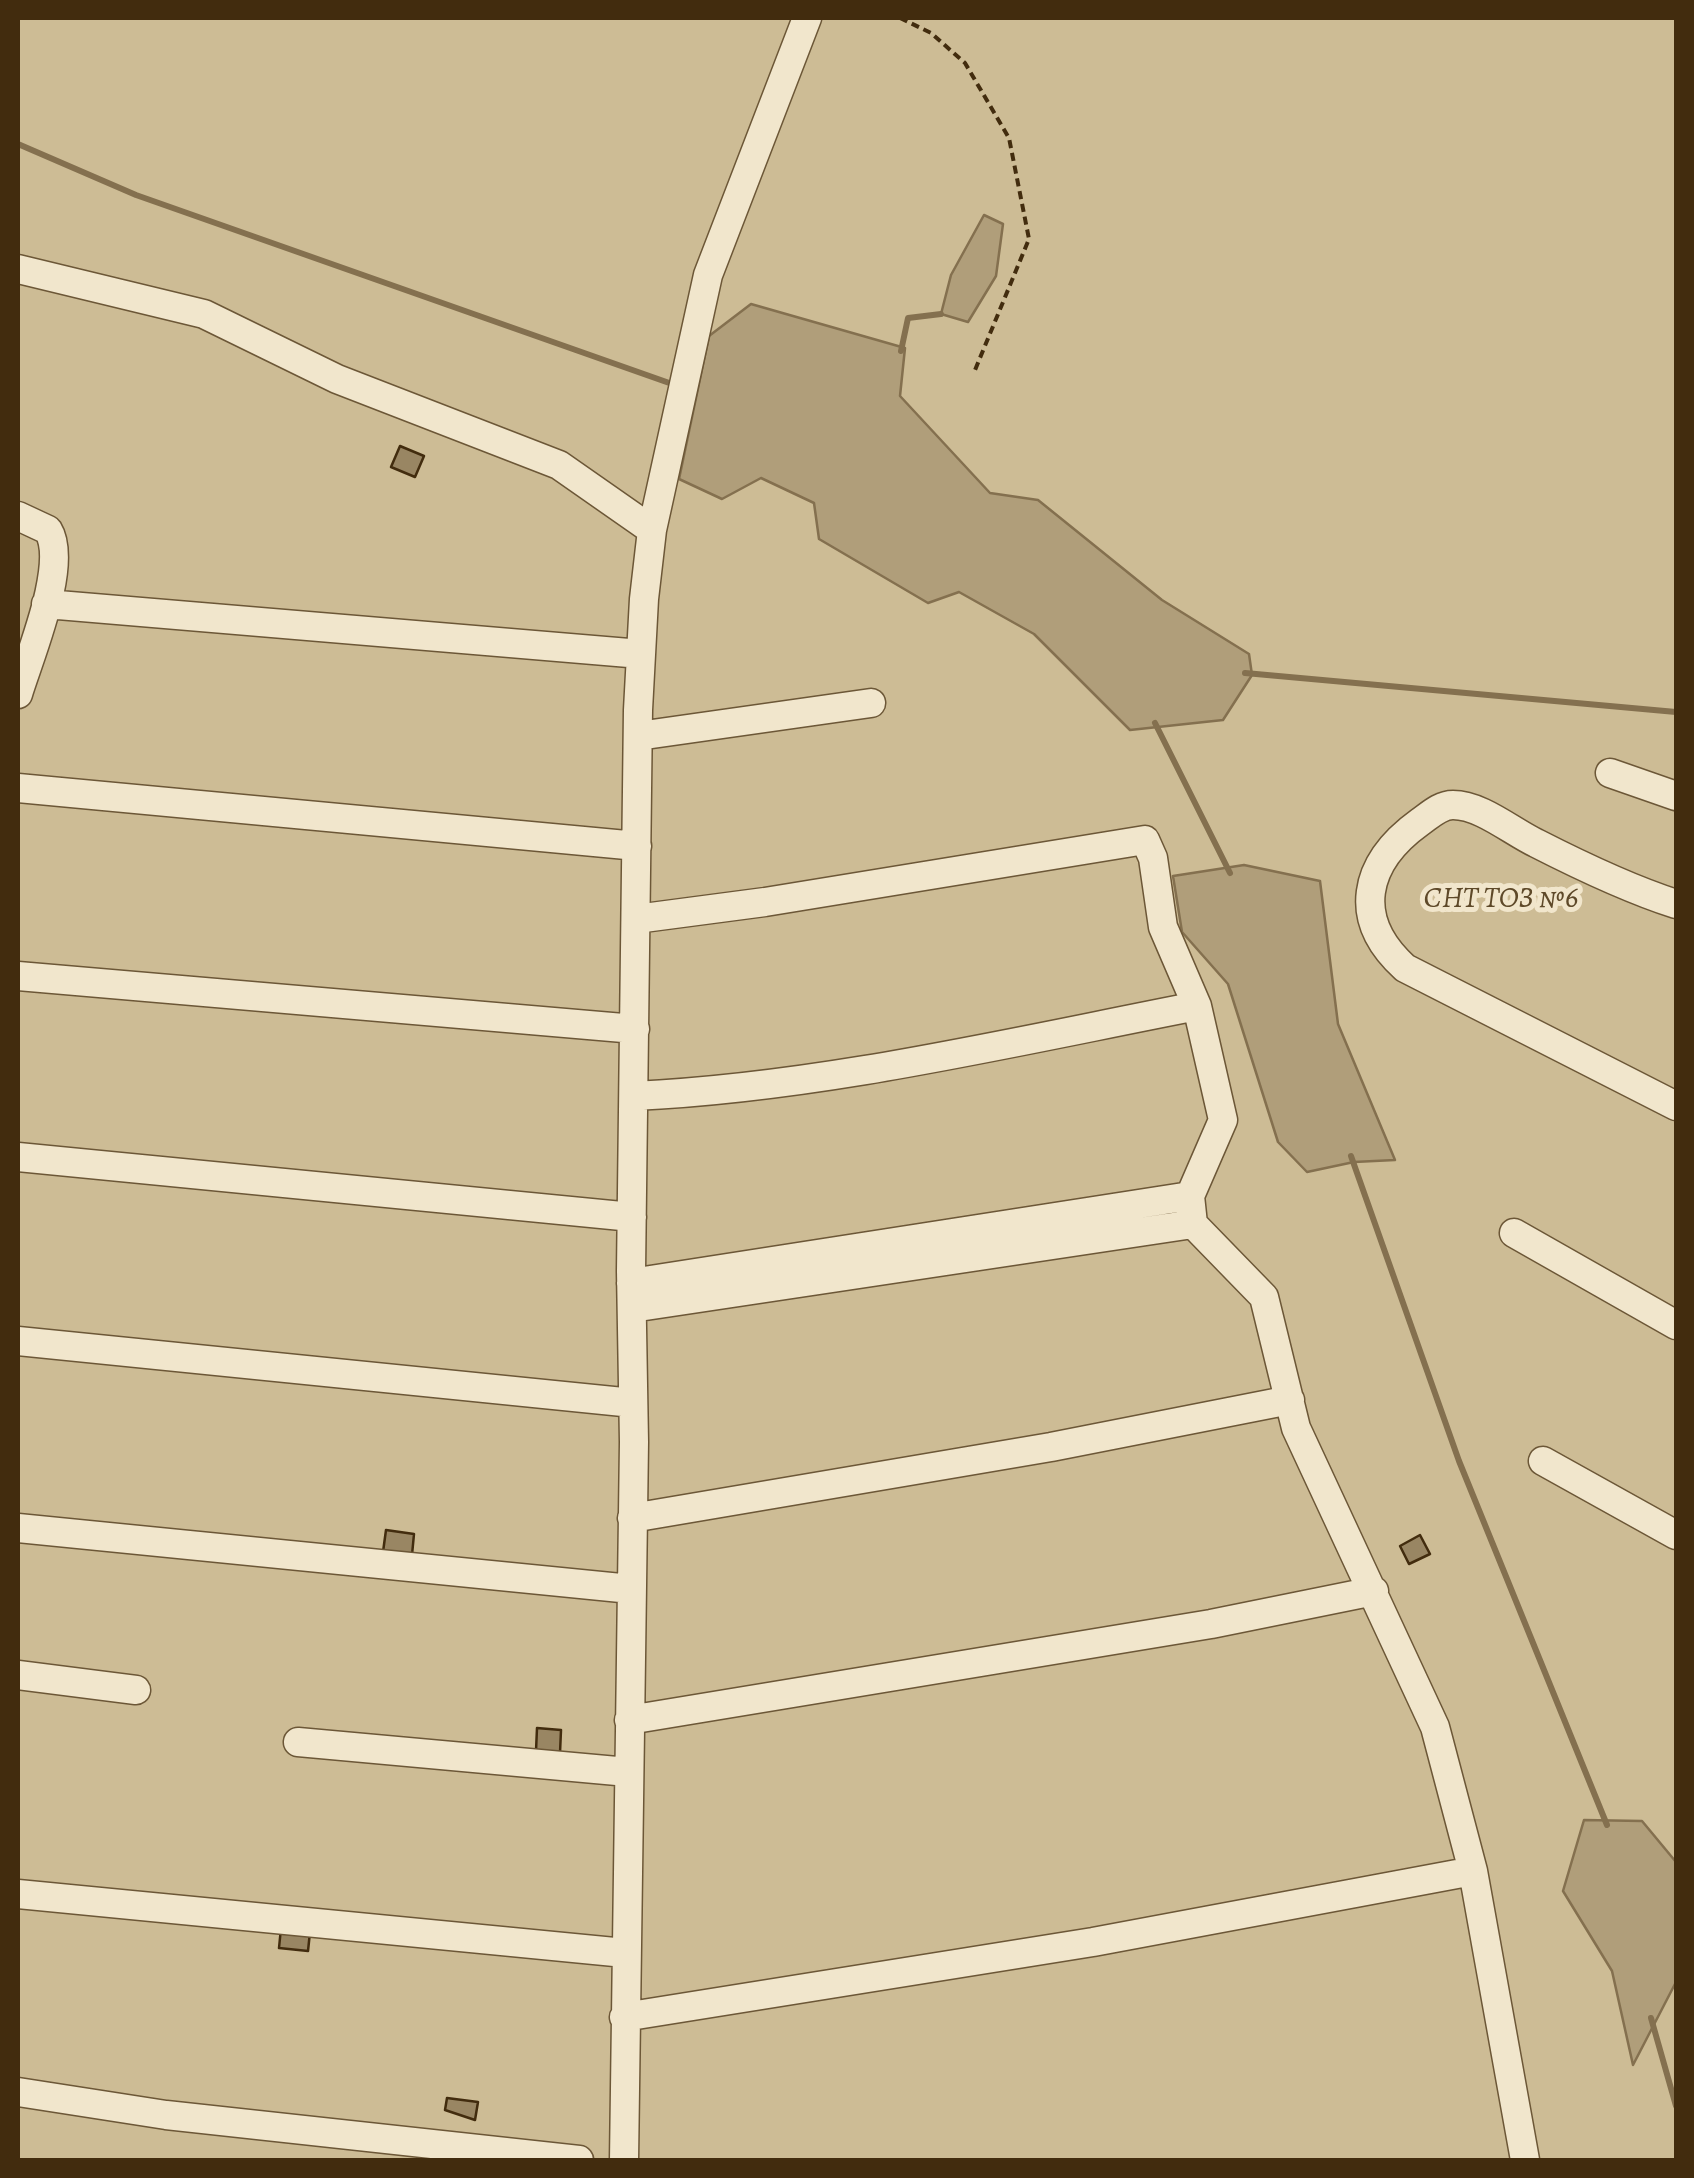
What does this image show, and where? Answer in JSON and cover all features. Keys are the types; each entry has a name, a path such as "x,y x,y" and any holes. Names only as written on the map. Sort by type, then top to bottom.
{"street":[{"path":"624,2160 641,654 652,530 708,275 807,18"},
{"path":"18,269 204,314 336,379 559,465 652,530"},
{"path":"18,516 48,530 54,539 46,604 18,694"},
{"path":"46,604 641,654"},
{"path":"638,736 871,703"},
{"path":"1610,773 1676,796"},
{"path":"18,788 637,846"},
{"path":"1676,904 1552,851 1469,807 1448,805 1400,836 1380,858 1370,902 1372,928 1381,946 1405,968 1676,1106"},
{"path":"636,919 1145,840 1153,858 1163,927 1198,1006 1223,1120 1191,1210"},
{"path":"18,976 635,1029"},
{"path":"634,1096 704,1093 867,1067 1198,1006"},
{"path":"18,1157 632,1217"},
{"path":"632,1295 1191,1210"},
{"path":"1191,1210 1264,1297 1296,1428 1435,1726 1473,1871 1526,2160"},
{"path":"1514,1233 1676,1325"},
{"path":"18,1341 633,1403"},
{"path":"632,1518 1051,1447 1290,1400"},
{"path":"1543,1461 1676,1535"},
{"path":"18,1528 631,1589"},
{"path":"628,1720 1211,1624 1374,1591"},
{"path":"18,1675 136,1690"},
{"path":"298,1742 628,1772"},
{"path":"624,2018 1094,1942 1473,1871"},
{"path":"18,1894 625,1953"},
{"path":"18,2092 166,2115 579,2160"}],"path":[{"path":"900,18 931,33 965,63 1009,138 1029,239 974,370"}],"green space":[{"name":"СНТ ТОЗ №6","path":"18,18 1676,18 1676,1862 1642,1821 1564,1891 1612,1971 1633,2063 1676,1982 1676,2160 18,2160","holes":["899,396 990,493 1038,500 1162,600 1249,654 1075,673 1034,634 815,503 761,478 722,499","1320,881 1338,1024 1394,1159 1307,1172 1278,1142 1228,984"]}],"shaded area":[{"path":"984,215 1003,224 996,276 968,322 941,314 951,275"},
{"path":"751,304 905,348 900,396 990,493 1038,500 1162,600 1249,654 1252,675 1223,720 1130,730 1034,634 959,592 928,603 819,539 814,503 761,478 722,499 679,479 709,336"},
{"path":"1244,865 1320,881 1338,1024 1395,1160 1354,1162 1307,1172 1278,1142 1228,984 1182,932 1173,876"},
{"path":"1584,1820 1642,1821 1676,1862 1676,1982 1633,2065 1612,1971 1563,1891"}],"building":[{"path":"400,446 424,456 415,477 391,467"},
{"path":"386,1530 414,1534 412,1555 383,1552"},
{"path":"1420,1535 1430,1554 1409,1564 1400,1546"},
{"path":"537,1728 561,1730 560,1753 536,1751"},
{"path":"281,1928 310,1932 308,1951 279,1948"},
{"path":"447,2098 478,2102 475,2120 445,2110"}],"waterway":[{"path":"18,144 136,195 675,385"},
{"path":"901,351 908,318 941,314"},
{"path":"1245,673 1676,712"},
{"path":"1155,723 1230,873"},
{"path":"1351,1156 1459,1461 1607,1825"},
{"path":"1651,2018 1676,2106"}]}
